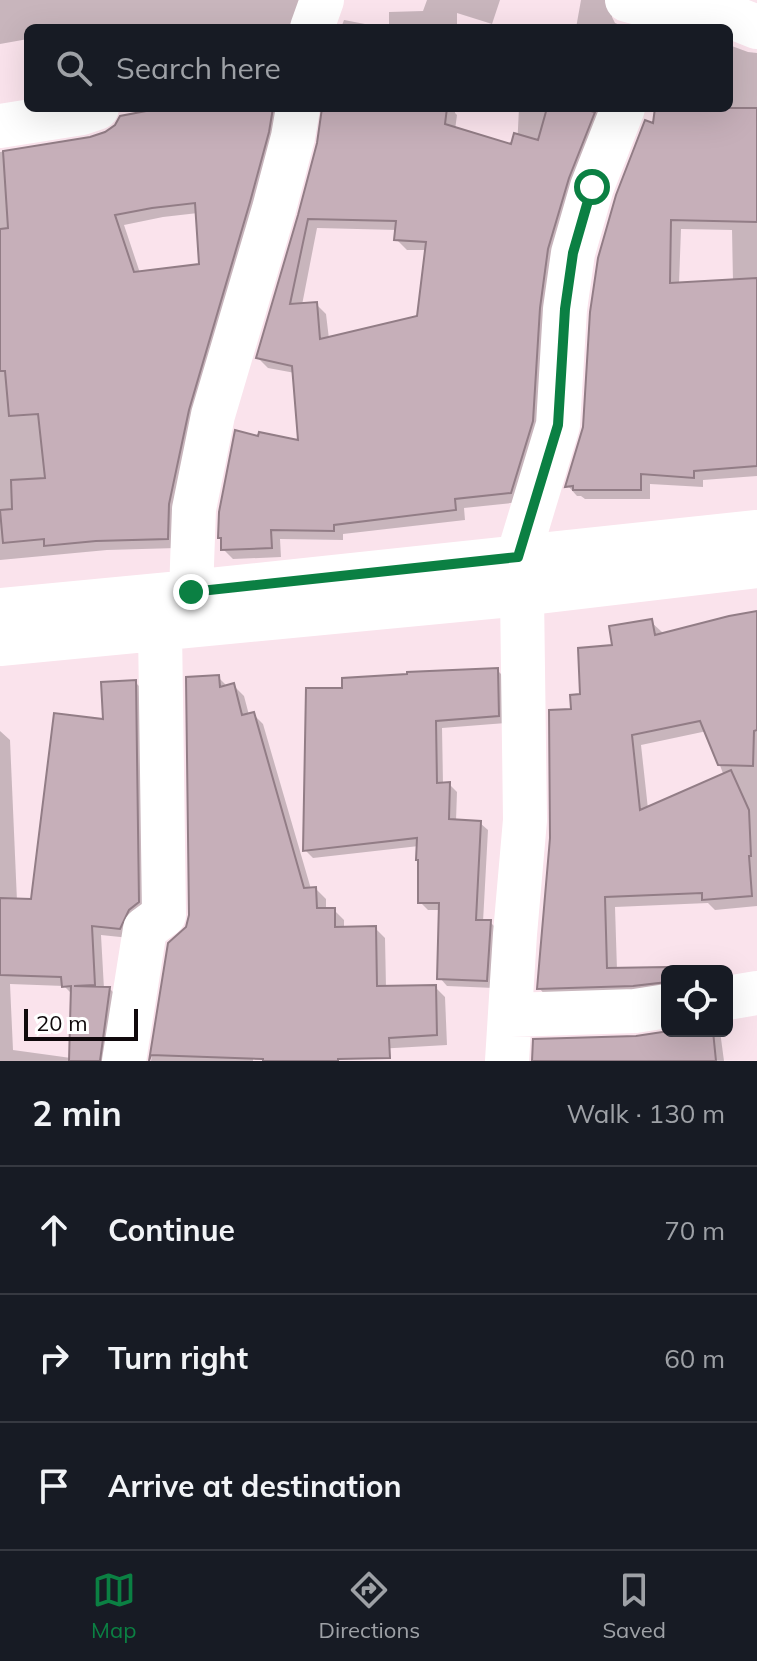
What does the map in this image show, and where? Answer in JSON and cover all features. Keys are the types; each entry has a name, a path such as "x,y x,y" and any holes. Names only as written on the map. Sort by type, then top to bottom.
{"street":[{"path":"313,24 322,0"},
{"path":"647,12 737,19 757,27"},
{"path":"0,126 85,112"},
{"path":"191,592 194,509 213,415 274,209 297,112"},
{"path":"507,1061 525,820 520,576 558,425 565,309 573,253 592,187 621,112"},
{"path":"0,644 160,629 520,576 757,532"},
{"path":"0,610 191,592 757,566"},
{"path":"124,1061 145,929 164,915 160,629"},
{"path":"733,997 757,993"},
{"path":"510,1015 635,1011 661,1007"}],"building":[{"path":"733,108 757,108 757,222 671,220 670,283 757,278 757,466 694,471 694,478 641,474 641,490 573,490 573,486 565,487 583,427 590,312 598,258 616,195 645,120 653,123 654,112 733,112"},
{"path":"141,112 272,112 250,202 189,410 169,504 168,539 44,546 44,539 3,543 0,510 12,509 11,480 45,478 38,414 9,416 5,371 0,371 0,229 8,228 3,151 90,137 115,125 120,116","holes":["195,203 199,264 134,272 115,215"]},
{"path":"321,112 446,112 445,124 511,144 514,133 538,140 546,112 595,112 569,178 548,249 540,308 533,421 511,493 455,499 456,510 334,525 334,531 271,530 272,548 221,550 219,512 235,430 298,440 292,366 256,358 317,143","holes":["308,219 396,221 394,240 426,242 417,316 320,339 317,302 290,304"]},
{"path":"757,611 757,730 754,731 753,766 718,765 700,721 632,735 640,810 731,770 749,810 752,896 702,900 702,893 605,897 607,968 661,967 661,983 537,989 550,838 549,710 571,709 570,695 580,694 578,648 612,645 609,626 652,619 655,635"},
{"path":"498,668 499,716 436,721 437,783 450,782 449,819 481,821 476,920 491,920 487,981 437,979 439,903 418,903 417,838 303,851 306,688 342,688 342,678"},
{"path":"219,675 220,687 234,683 242,715 254,712 304,888 316,887 317,908 335,908 335,927 376,926 377,986 436,985 437,1035 389,1038 390,1058 263,1061 151,1055 149,1061 168,943 186,927 189,915 186,677"},
{"path":"136,680 139,902 129,910 120,929 92,926 95,985 74,986 110,987 100,1061 69,1061 71,986 62,987 61,977 0,975 0,898 31,899 54,713 103,719 101,682"},
{"path":"661,1032 661,1037 714,1037 716,1061 532,1061 533,1039 636,1036"}],"route":[{"path":"191,592 518,557 558,425 565,309 573,253 592,187"}]}
